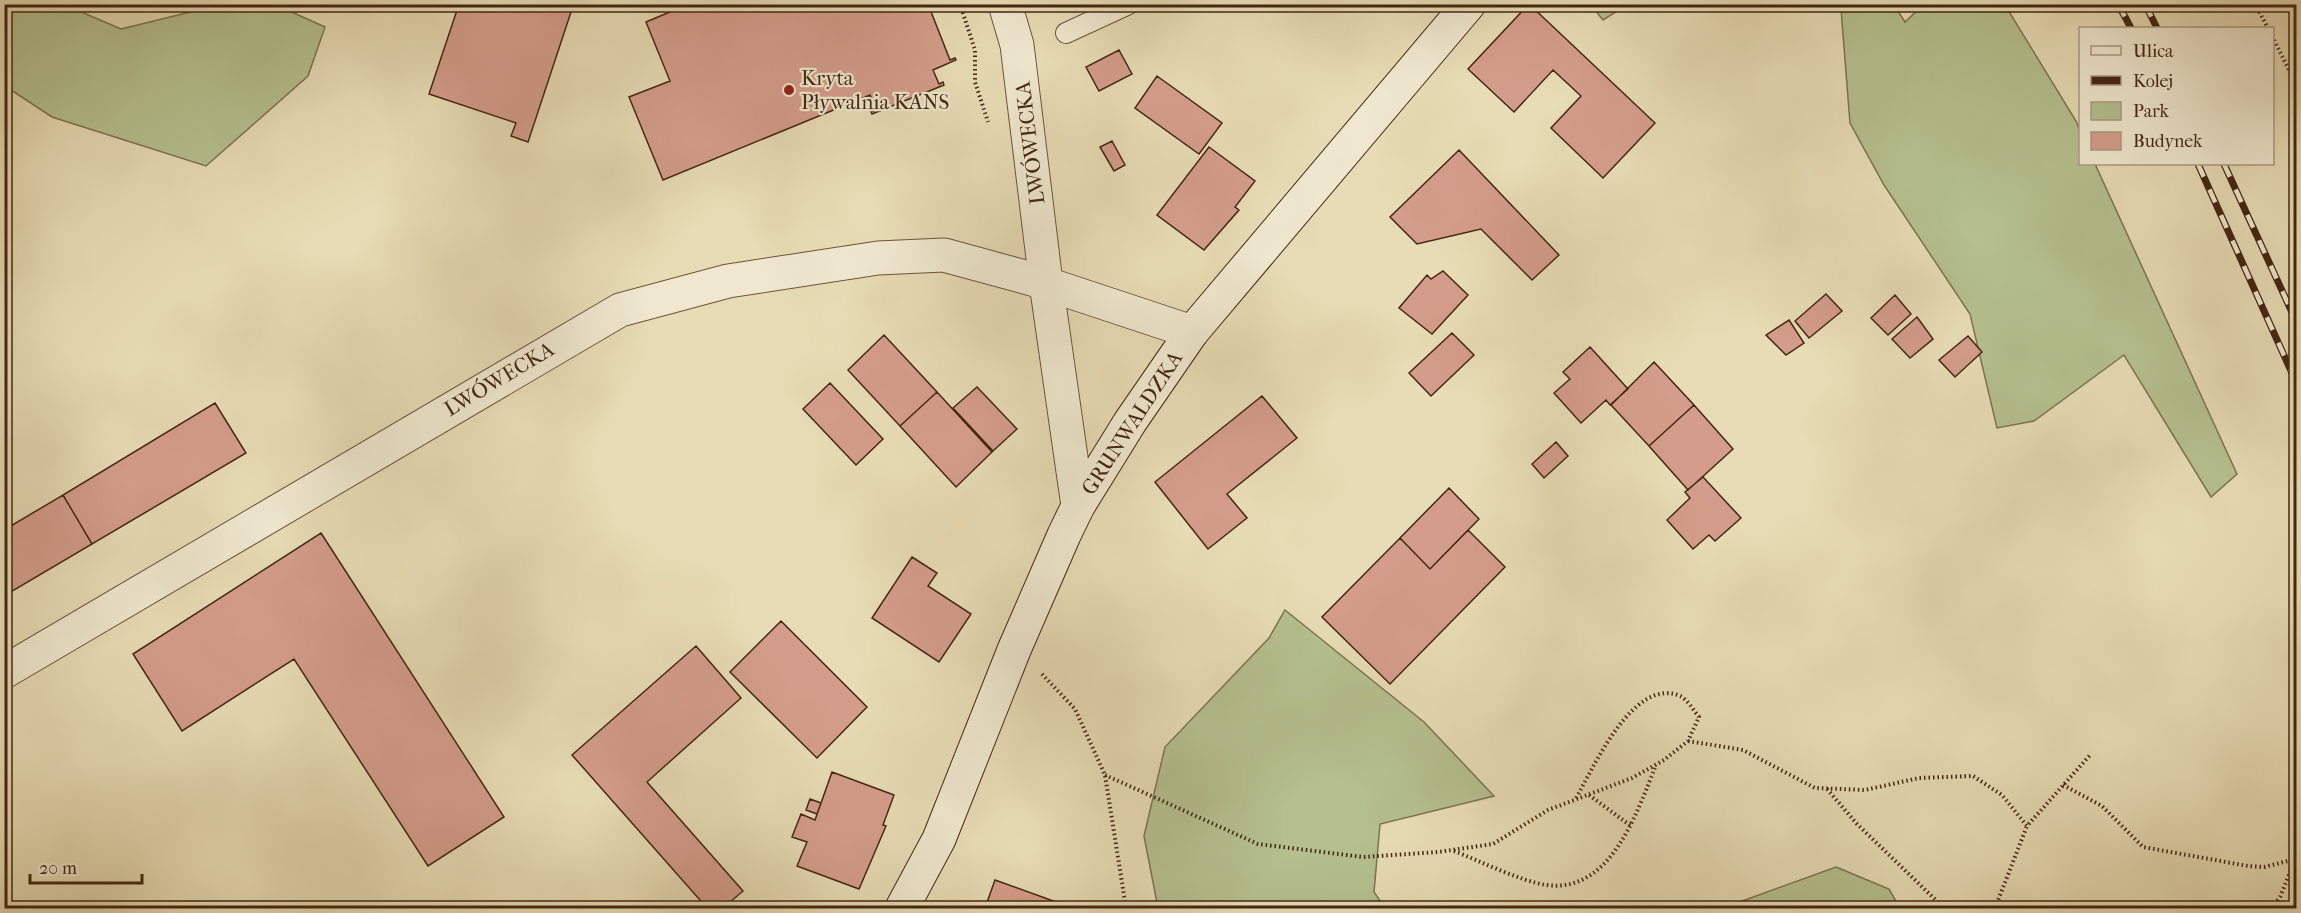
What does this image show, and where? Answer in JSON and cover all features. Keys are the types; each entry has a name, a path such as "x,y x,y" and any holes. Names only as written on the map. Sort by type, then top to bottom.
{"street":[{"name":"LWÓWECKA","path":"1005,4 1017,45 1046,283 1078,506"},
{"name":"GRUNWALDZKA","path":"902,909 939,838 1014,650 1078,506 1130,422 1192,332 1469,4"},
{"name":"LWÓWECKA","path":"4,672 620,310 728,281 878,258 944,255 1046,283 1192,332"}],"lane":[{"path":"1066,33 1129,4"}],"path":[{"path":"960,4 975,50 975,82 991,130"},
{"path":"2255,4 2267,27"},
{"path":"2274,40 2296,84"},
{"path":"1014,650 1041,673 1075,710 1105,774 1126,909"},
{"path":"1105,774 1258,844 1363,857 1452,850 1493,844 1548,810 1589,795 1632,778 1688,741 1699,717 1682,697 1663,693 1636,706 1614,731 1575,800"},
{"path":"1688,741 1743,750 1815,788 1865,790 1919,778 1973,776 2002,795 2027,826"},
{"path":"1995,909 2027,826 2091,754"},
{"path":"1452,850 1546,885 1575,883 1602,867 1631,826 1656,764"},
{"path":"2063,785 2102,806 2143,847 2248,866 2264,867 2296,859"},
{"path":"1827,788 1857,824 1944,909"},
{"path":"1589,795 1631,826"},
{"path":"2272,909 2280,897 2296,859"}],"green space":[{"path":"4,5 65,5 121,29 219,5 276,5 325,27 308,76 206,166 52,117 5,86"},
{"path":"1591,5 1627,5 1603,20"},
{"path":"1835,5 1894,5 1905,22 1923,5 2005,5 2076,121 2079,128 2079,165 2095,165 2237,474 2211,497 2124,355 2034,421 1997,428 1970,314 1884,185 1850,123 1841,9"},
{"path":"1285,610 1424,722 1494,796 1380,824 1374,892 1385,908 1158,908 1144,836 1165,747 1269,638"},
{"path":"1836,867 1889,889 1900,908 1723,908"}],"building":[{"path":"366,4 388,4 386,11"},
{"path":"459,4 558,4 572,9 528,142 511,136 516,123 429,94"},
{"name":"Kryta Pływalnia KANS","path":"689,4 928,4 950,60 955,58 956,60 933,70 939,84 943,82 944,85 872,114 871,112 876,110 870,95 663,180 629,97 670,81 646,22"},
{"path":"1529,4 1655,123 1603,178 1551,128 1581,96 1553,70 1514,112 1468,69"},
{"path":"1119,50 1132,74 1099,91 1086,67"},
{"path":"1157,76 1222,123 1199,154 1135,108"},
{"path":"1112,141 1125,165 1114,171 1100,147"},
{"path":"1209,147 1255,181 1235,207 1239,210 1204,250 1157,215"},
{"path":"1459,150 1559,255 1532,280 1481,229 1417,244 1390,217"},
{"path":"1443,271 1468,295 1432,334 1399,308 1427,275 1431,279"},
{"path":"1826,294 1842,311 1809,338 1795,321"},
{"path":"1895,295 1911,314 1888,335 1871,318"},
{"path":"1917,317 1933,339 1910,358 1892,339"},
{"path":"1789,320 1804,343 1786,355 1766,335"},
{"path":"1452,333 1474,355 1431,396 1409,373"},
{"path":"884,335 937,392 900,426 848,370"},
{"path":"1968,336 1982,352 1955,377 1939,360"},
{"path":"1590,347 1628,389 1610,405 1606,400 1581,423 1554,393 1570,379 1563,372"},
{"path":"1654,362 1694,405 1649,446 1611,405"},
{"path":"830,383 883,439 856,465 803,409"},
{"path":"977,387 1017,429 993,451 953,408"},
{"path":"937,392 992,452 956,487 900,426"},
{"path":"1262,396 1297,438 1227,494 1247,518 1208,549 1155,482"},
{"path":"215,403 246,453 92,544 63,495"},
{"path":"1694,405 1733,449 1688,490 1649,446"},
{"path":"1556,442 1568,456 1544,478 1532,464"},
{"path":"1703,477 1741,518 1715,541 1709,535 1693,549 1667,520 1690,498 1685,492"},
{"path":"1449,488 1479,519 1430,569 1400,538"},
{"path":"63,495 92,544 4,596 4,530"},
{"path":"1468,530 1505,567 1390,684 1322,617 1400,538 1430,569"},
{"path":"321,533 504,817 428,866 294,659 182,731 133,654"},
{"path":"912,557 937,573 928,586 971,614 939,662 872,618"},
{"path":"781,621 867,707 817,758 730,672"},
{"path":"696,646 741,698 647,782 743,891 723,908 707,908 572,755"},
{"path":"832,772 894,795 883,825 886,826 859,889 797,866 807,842 792,837 801,814 815,820"},
{"path":"810,799 821,803 817,814 806,810"},
{"path":"995,880 1056,902 1053,908 985,908"}],"railway":[{"path":"2118,4 2130,27"},
{"path":"2145,4 2156,27"},
{"path":"2198,165 2296,382"},
{"path":"2224,165 2296,321"}],"place":[{"name":"Kryta Pływalnia KANS","path":"789,90"}]}
